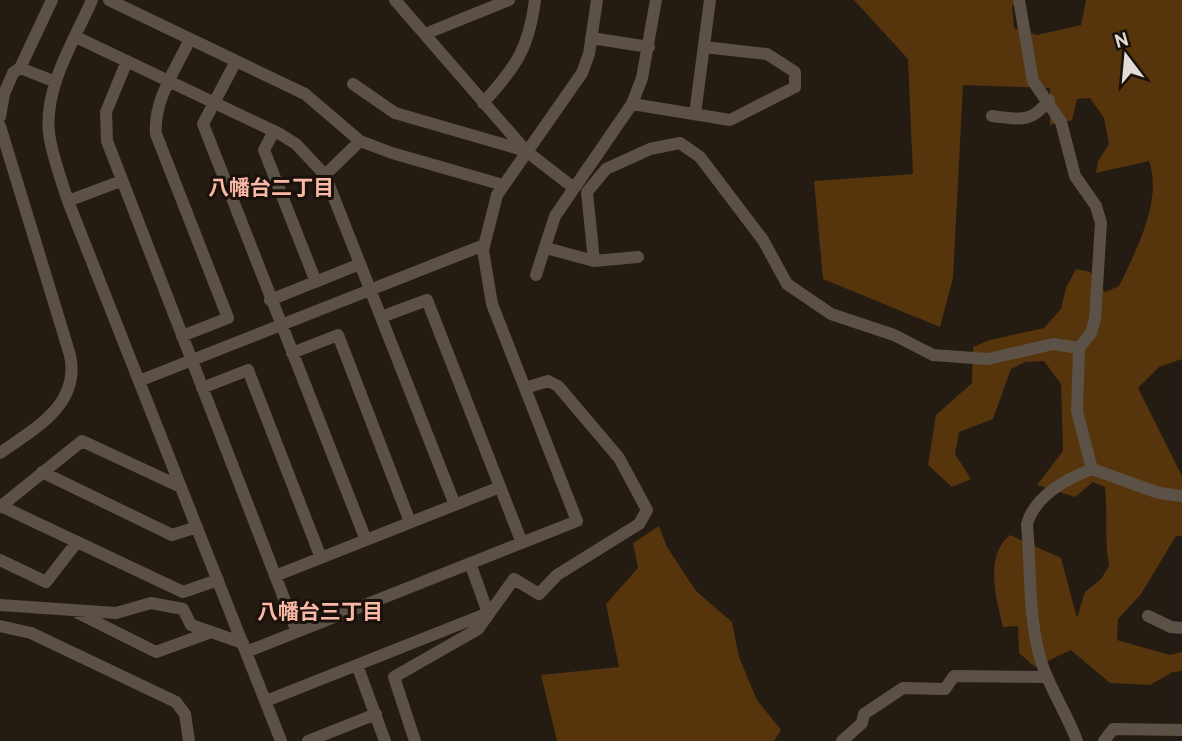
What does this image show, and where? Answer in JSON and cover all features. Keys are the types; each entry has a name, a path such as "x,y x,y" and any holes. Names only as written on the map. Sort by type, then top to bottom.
{"street":[{"path":"0,117 13,73 20,68 52,0"},
{"path":"92,0 56,82 49,115 49,132 68,201 281,741"},
{"path":"109,0 305,94 360,141 503,185"},
{"path":"395,0 526,151 574,188"},
{"path":"425,34 509,0"},
{"path":"483,103 512,71 522,54 531,33 535,0"},
{"path":"0,605 116,613 151,603 183,609 191,625 245,648 297,632 577,521 487,287 484,244 497,195 582,73 597,0"},
{"path":"536,275 555,216 632,104 649,47 656,0"},
{"path":"695,114 710,0"},
{"path":"1019,0 1033,81 1049,100 1061,122 1075,176 1096,206 1101,223 1096,319 1091,333 1079,348 1077,411 1092,469"},
{"path":"76,37 274,131 296,144 325,175 455,505"},
{"path":"591,38 649,47"},
{"path":"181,336 228,318 156,134 155,117 190,39"},
{"path":"632,104 730,120 795,87 795,72 767,54 704,47"},
{"path":"127,61 112,95 105,126 121,181 297,632"},
{"path":"236,61 203,124 366,540"},
{"path":"20,68 56,82"},
{"path":"353,84 395,113 526,151"},
{"path":"992,116 1022,120 1038,114 1049,100"},
{"path":"0,126 35,250 70,355 72,372 67,392 58,409 0,453"},
{"path":"274,131 264,150 316,282"},
{"path":"325,175 360,141"},
{"path":"594,261 587,192 606,169 650,149 680,143 700,157 764,240 787,284 831,314 894,335 933,355 988,359 1053,344 1079,348"},
{"path":"68,201 121,181"},
{"path":"139,381 484,244"},
{"path":"546,248 594,261 638,257"},
{"path":"270,300 360,264"},
{"path":"381,317 427,300 522,543"},
{"path":"292,353 338,335 411,522"},
{"path":"202,388 248,370 321,558"},
{"path":"415,741 394,677 478,629 514,579 539,594 557,575 639,524 648,510 619,458 558,386 548,381 525,387"},
{"path":"181,487 82,441 1,506 183,592 218,580"},
{"path":"1077,741 1063,704 1047,677 1034,631 1027,524 1031,510 1058,486 1092,469 1159,494 1182,496"},
{"path":"42,472 172,535 197,527"},
{"path":"275,576 500,487"},
{"path":"0,560 46,582 76,542"},
{"path":"470,563 488,613"},
{"path":"72,610 156,652 211,632"},
{"path":"266,701 488,613"},
{"path":"1148,617 1171,628 1182,628"},
{"path":"0,625 31,633 176,702 185,714 189,741"},
{"path":"357,665 385,741"},
{"path":"842,741 862,723 864,714 903,688 945,689 954,677 1047,677"},
{"path":"308,741 376,714"},
{"path":"1104,741 1114,729 1182,730"}],"shaded area":[{"path":"854,0 1022,0 1012,6 1014,28 1037,35 1081,25 1086,0 1182,0 1182,359 1159,367 1138,388 1182,476 1182,536 1176,536 1141,594 1118,619 1117,640 1170,655 1182,652 1182,671 1173,672 1150,685 1110,683 1071,650 1035,667 1019,653 1018,626 1003,627 994,578 997,554 1010,535 1061,558 1077,618 1085,592 1101,579 1109,566 1105,487 1093,482 1075,497 1037,485 1063,451 1061,384 1044,361 1025,362 1011,369 993,419 959,432 955,454 971,479 952,487 928,465 936,415 972,383 973,347 990,340 1044,328 1061,309 1066,288 1076,269 1090,272 1105,292 1119,286 1146,225 1153,192 1149,161 1096,173 1098,161 1109,144 1104,118 1090,98 1077,99 1072,120 1050,125 1050,88 963,85 953,278 940,327 823,279 814,181 913,174 908,59"},
{"path":"659,526 667,547 696,591 732,622 739,657 757,700 781,730 774,741 557,741 541,675 619,667 606,604 638,568 633,543"}],"district":[{"name":"八幡台二丁目","path":"271,189"},
{"name":"八幡台三丁目","path":"320,613"}]}
